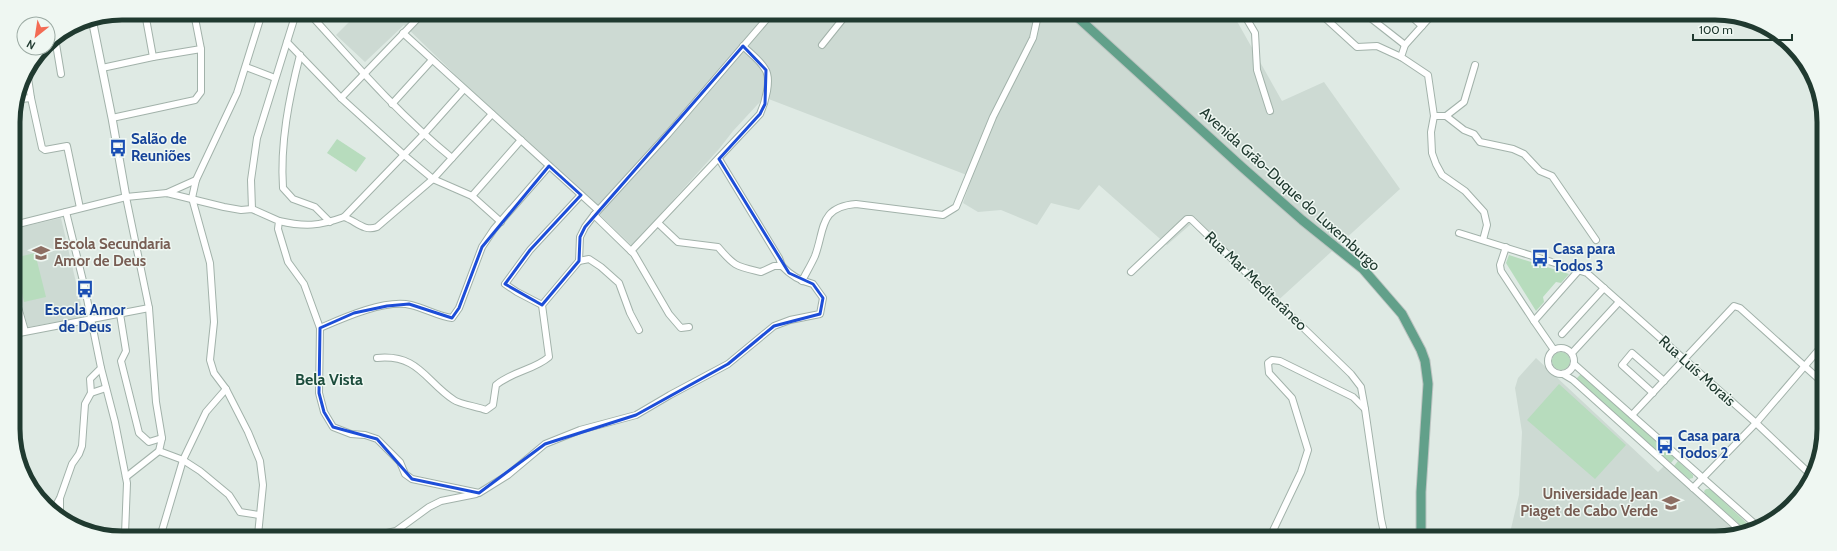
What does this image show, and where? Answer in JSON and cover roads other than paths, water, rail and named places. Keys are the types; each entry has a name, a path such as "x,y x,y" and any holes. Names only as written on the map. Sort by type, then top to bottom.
{"main road":[{"name":"Avenida Grão-Duque do Luxemburgo","path":"1080,20 1254,178 1363,270 1402,314 1421,350 1425,361 1428,384 1421,492 1421,531"}],"street":[{"path":"146,20 153,57"},
{"path":"112,118 195,100 201,92 202,49 196,20"},
{"path":"258,531 263,485 260,461 248,432 226,389 214,373 210,360 214,322 210,263 192,198 196,180 237,93 260,20"},
{"path":"252,209 251,180 256,138 294,20"},
{"path":"315,20 364,76 423,135 452,158"},
{"path":"341,98 364,76 416,20"},
{"path":"377,358 389,356 404,359 426,374 437,388 456,402 486,410 493,405 496,385 506,376 542,363 549,357 542,305 579,261 580,236 585,227 668,134 766,20"},
{"path":"822,45 842,20"},
{"path":"802,281 814,257 826,218 834,209 843,205 856,204 943,215 956,207 993,117 1033,38 1037,20"},
{"path":"1247,20 1255,33 1258,70 1270,111"},
{"path":"1328,20 1357,47 1377,46 1401,57 1428,75 1434,116 1431,132 1432,153 1439,172 1474,199 1484,212 1487,225 1483,240"},
{"path":"1373,20 1405,45"},
{"path":"1415,20 1422,26"},
{"path":"1401,57 1405,45 1427,20"},
{"path":"93,24 149,308 156,402 162,438 159,451 126,477"},
{"path":"403,33 581,195 631,251 669,314 681,328 689,327"},
{"path":"287,42 341,98 404,155 433,179 472,196 501,222"},
{"path":"56,44 61,74"},
{"path":"631,251 760,114 765,104 768,85 766,70 743,46"},
{"path":"102,68 153,57 202,49"},
{"path":"300,55 292,85 283,141 283,188 293,199 315,207 330,222"},
{"path":"392,104 432,60"},
{"path":"1434,116 1446,116 1464,102 1475,65"},
{"path":"246,67 275,78"},
{"path":"29,82 42,148 45,150 67,146 80,208"},
{"path":"20,224 126,197 167,193 224,207 241,210 252,209 279,221 300,226 330,222 344,217 423,135 464,89"},
{"path":"23,99 31,98"},
{"path":"344,217 354,220 363,228 370,229 377,227 433,179 492,114"},
{"path":"1446,116 1464,130 1474,134 1480,142 1513,149 1524,154 1540,171 1552,176 1596,240"},
{"path":"472,196 520,140"},
{"path":"396,531 429,506 441,501 479,493 508,475 545,444 580,430 636,415 728,364 774,326 790,320 820,314 823,298 813,284 802,281 789,273 782,266 768,239 719,158"},
{"path":"320,328 354,313 387,306 410,304 434,312 444,318 452,318 459,308 482,247 501,222 550,166"},
{"path":"167,193 196,180"},
{"path":"542,305 505,284 530,250 581,195"},
{"path":"66,212 101,368 116,422 126,477 125,531"},
{"name":"Rua Mar Mediterâneo","path":"1131,272 1187,220 1191,219 1351,374 1361,388 1365,409"},
{"path":"279,221 278,229 288,262 304,284 320,328 319,393 324,412 333,428 351,434 377,438 400,462 405,474 412,478 479,493"},
{"path":"658,223 678,242 718,247 731,263 736,266 761,272 774,266 782,266"},
{"name":"Rua Luís Morais","path":"1459,232 1587,273 1756,423 1807,472"},
{"path":"1506,247 1500,268 1554,350"},
{"path":"579,261 589,259 601,267 619,283 630,313 639,330"},
{"path":"1534,321 1579,270"},
{"path":"1562,334 1604,288"},
{"path":"1572,354 1619,302"},
{"path":"1632,415 1734,306 1740,308 1817,377"},
{"path":"20,333 149,308"},
{"path":"20,314 25,332"},
{"path":"120,314 126,351 121,361 139,432 149,442 162,438"},
{"path":"1738,528 1573,380 1563,374 1555,372 1549,366 1548,358 1554,350 1566,349 1572,354 1574,364 1754,523"},
{"path":"1693,488 1756,423 1817,351"},
{"path":"1653,393 1622,365 1632,353 1664,381"},
{"path":"1273,531 1301,472 1308,450 1292,398 1269,373 1268,363 1272,360 1280,361 1353,397 1365,409 1372,445 1384,531"},
{"path":"1563,374 1570,371 1574,364"},
{"path":"56,507 72,464 79,454 82,446 85,404 91,393 90,379 101,368"},
{"path":"91,393 106,388"},
{"path":"162,531 183,460 206,412 226,389"},
{"path":"159,451 183,460 216,483 229,495 240,512 259,515"},
{"path":"60,498 60,510"}],"place":[{"name":"Salão de Reuniões","path":"118,148"},
{"name":"Escola Secundaria Amor de Deus","path":"41,253"},
{"name":"Casa para Todos 3","path":"1540,258"},
{"name":"Escola Amor de Deus","path":"85,289"},
{"name":"Casa para Todos 2","path":"1665,445"},
{"name":"Universidade Jean Piaget de Cabo Verde","path":"1671,503"}],"district":[{"name":"Bela Vista","path":"329,379"}]}
